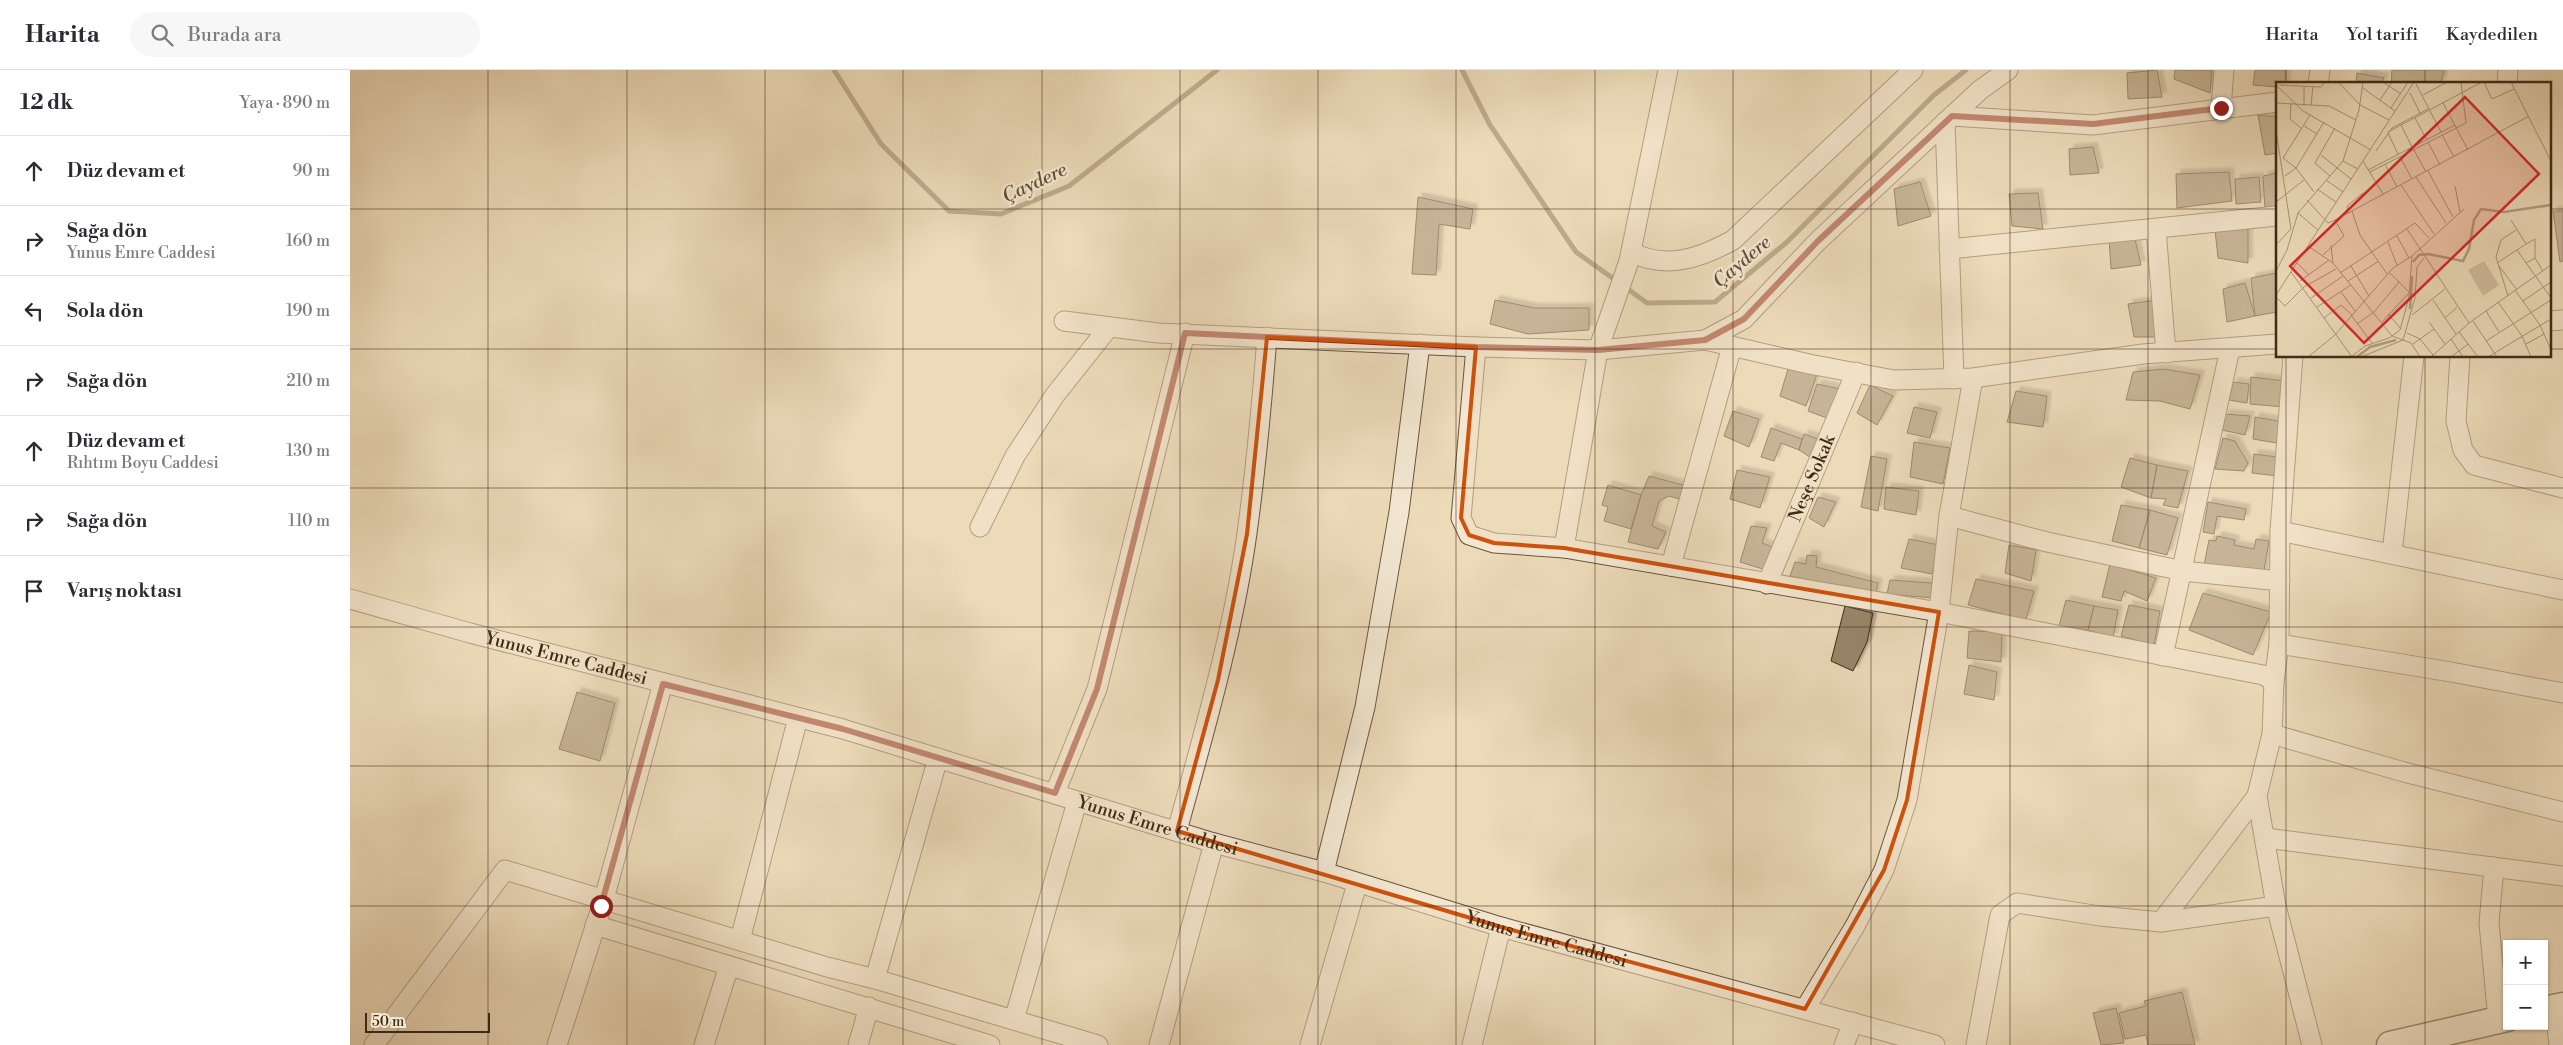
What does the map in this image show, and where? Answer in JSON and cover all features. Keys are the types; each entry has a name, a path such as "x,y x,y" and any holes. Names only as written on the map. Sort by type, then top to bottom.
{"main road":[{"path":"2390,1045 2503,1019"}],"street":[{"path":"1564,548 1598,350 1615,306 1630,257 1668,70"},
{"path":"1630,257 1660,262 1676,261 1706,254 1733,240 1913,70"},
{"path":"1705,340 1744,319 1818,241 1980,90 2008,70"},
{"path":"2221,108 2224,70"},
{"path":"1949,119 2093,124 2276,102"},
{"path":"1949,119 1949,249 1954,379"},
{"path":"1949,249 2276,216"},
{"path":"2156,229 2166,353"},
{"path":"2550,321 2563,320"},
{"path":"1064,321 1158,333 1476,347 1598,350 1705,340 1809,364 1894,380 1973,378 2166,353 2276,344"},
{"path":"980,527 1015,456 1055,395 1109,327"},
{"path":"1055,793 1097,689 1185,333"},
{"path":"1177,831 1218,680 1247,534 1263,398 1267,337"},
{"path":"1324,872 1365,707 1399,512 1420,344"},
{"path":"1670,566 1732,346"},
{"path":"1476,347 1461,518 1469,535 1494,543 1564,548 1939,612 2262,675 2274,681"},
{"path":"2163,656 2230,349"},
{"path":"2161,922 2257,796 2272,734 2274,681 2279,644 2280,531 2293,358"},
{"path":"2392,553 2414,358"},
{"path":"2460,358 2456,421 2463,450 2474,464 2563,488"},
{"name":"Neşe Sokak","path":"1767,584 1856,372"},
{"path":"1805,1009 1859,918 1884,870 1907,800 1939,612 1949,516 1973,378"},
{"path":"1949,516 2047,542 2183,571 2280,581"},
{"path":"2280,531 2563,590"},
{"name":"Yunus Emre Caddesi","path":"350,599 663,684 798,718 1055,793 1077,802 1214,843 1324,872 1357,884 1472,916 1501,927 1935,1045"},
{"path":"2279,644 2452,672 2563,693"},
{"path":"558,1045 604,899 663,684"},
{"path":"740,940 798,718"},
{"path":"2272,734 2404,772 2563,812"},
{"path":"875,979 938,758"},
{"path":"2257,796 2266,838 2276,906 2312,1045"},
{"path":"1014,1020 1077,802"},
{"path":"2266,838 2563,876"},
{"path":"1159,1045 1214,843"},
{"path":"2494,867 2489,923 2503,1019"},
{"path":"374,1045 504,870 1098,1045"},
{"path":"1310,1045 1357,884"},
{"path":"1976,1045 2000,915 2017,903 2100,916 2161,922 2276,906"},
{"path":"595,925 990,1045"},
{"path":"1472,1045 1501,927"},
{"path":"704,1045 730,966"},
{"path":"858,1045 870,1007"},
{"path":"2554,1008 2559,1045"},
{"path":"1844,1045 1853,1022"}],"highlighted area":[{"path":"1267,337 1476,347 1461,518 1469,535 1494,543 1564,548 1939,612 1907,800 1884,870 1805,1009 1501,927 1177,831 1218,680 1247,534"}],"building":[{"path":"2157,70 2162,97 2128,99 2127,73"},
{"path":"2175,70 2212,70 2210,93 2174,79"},
{"path":"2255,70 2285,70 2286,82 2276,82 2276,87 2253,85"},
{"path":"2392,70 2444,70 2441,82 2391,82"},
{"path":"2357,73 2384,78 2383,82 2356,82"},
{"path":"2258,115 2276,117 2276,153 2265,155"},
{"path":"2093,147 2099,173 2070,175 2069,149"},
{"path":"2229,172 2232,201 2177,208 2176,174"},
{"path":"2276,173 2276,209 2265,210 2263,176"},
{"path":"2259,177 2261,202 2236,204 2235,179"},
{"path":"1920,182 1931,216 1898,226 1894,189"},
{"path":"2038,193 2043,229 2012,226 2009,194"},
{"path":"1418,197 1473,209 1470,229 1439,224 1436,275 1412,274"},
{"path":"2553,211 2563,211 2563,261 2560,262"},
{"path":"2248,224 2248,263 2218,258 2215,230"},
{"path":"2134,235 2141,265 2111,269 2109,239"},
{"path":"2276,273 2276,312 2255,316 2251,278"},
{"path":"2245,283 2255,316 2227,322 2223,289"},
{"path":"1495,300 1535,308 1589,308 1589,330 1528,334 1490,324"},
{"path":"2157,300 2160,337 2134,337 2128,304"},
{"path":"1788,369 1817,374 1806,406 1780,396"},
{"path":"2164,369 2200,375 2190,409 2160,401 2126,400 2133,372"},
{"path":"2251,377 2285,381 2284,407 2250,404"},
{"path":"2233,382 2249,384 2247,403 2229,400"},
{"path":"1817,384 1844,390 1832,420 1808,411"},
{"path":"1870,385 1893,396 1877,425 1857,413"},
{"path":"2016,391 2047,396 2043,427 2007,422"},
{"path":"1914,407 1937,412 1930,438 1907,433"},
{"path":"1733,411 1759,419 1749,447 1724,436"},
{"path":"2225,414 2250,416 2245,435 2222,430"},
{"path":"2255,417 2284,422 2282,444 2253,439"},
{"path":"1771,428 1802,439 1799,450 1781,443 1774,461 1761,457"},
{"path":"1804,434 1821,440 1813,459 1799,450"},
{"path":"2223,438 2235,441 2248,463 2244,471 2215,469"},
{"path":"1914,442 1950,448 1943,484 1910,477"},
{"path":"2254,454 2277,457 2278,476 2252,473"},
{"path":"1871,456 1887,459 1878,511 1861,507"},
{"path":"2130,458 2157,465 2151,498 2121,487"},
{"path":"2157,465 2188,471 2178,508 2163,505 2166,499 2151,498"},
{"path":"1737,470 1770,477 1760,508 1730,499"},
{"path":"1649,476 1690,487 1686,501 1669,496 1659,501 1652,526 1666,532 1658,549 1628,542 1641,495"},
{"path":"1608,485 1641,495 1631,529 1604,521 1608,507 1602,505"},
{"path":"1886,487 1919,491 1916,515 1884,509"},
{"path":"1818,497 1836,502 1824,527 1809,518"},
{"path":"2208,502 2246,509 2244,520 2217,516 2214,534 2203,532"},
{"path":"2121,505 2150,510 2139,548 2112,541"},
{"path":"2150,510 2178,518 2167,555 2139,548"},
{"path":"1751,526 1767,528 1762,543 1775,548 1766,570 1740,562"},
{"path":"2217,536 2235,540 2234,545 2254,549 2256,539 2269,541 2263,576 2204,565 2209,540 2216,541"},
{"path":"1909,539 1939,545 1932,574 1901,568"},
{"path":"2009,545 2036,550 2031,581 2005,573"},
{"path":"1807,555 1817,556 1816,567 1878,583 1875,596 1790,576 1795,562 1806,564"},
{"path":"2110,564 2156,578 2147,601 2124,591 2121,601 2102,597"},
{"path":"1976,579 2034,591 2026,620 1968,605"},
{"path":"1890,580 1932,583 1933,598 1887,594"},
{"path":"2203,593 2271,612 2253,655 2189,630"},
{"path":"2066,600 2094,606 2088,630 2059,626"},
{"path":"2129,605 2160,611 2154,645 2121,636"},
{"path":"1845,606 1873,613 1867,642 1853,671 1831,661"},
{"path":"2094,606 2118,610 2113,638 2088,630"},
{"path":"1969,631 2002,632 2001,662 1967,658"},
{"path":"1969,665 1997,672 1994,700 1964,694"},
{"path":"577,692 615,703 600,761 559,749"},
{"path":"2182,992 2195,1045 2148,1045 2146,1035 2125,1039 2119,1013 2146,1006 2144,1001"},
{"path":"2116,1008 2124,1043 2101,1045 2093,1013"}],"waterway":[{"name":"Çaydere","path":"834,70 881,144 949,211 1001,214 1069,186 1217,70"},
{"name":"Çaydere","path":"1462,70 1490,125 1576,252 1618,282"},
{"name":"Çaydere","path":"1625,287 1647,303 1715,302 1787,242 1934,95 1966,70"}],"route":[{"path":"601,906 663,684 843,729 1055,793 1097,689 1185,333 1476,347 1598,350 1705,340 1744,319 1818,241 1952,116 2093,124 2221,108"}]}
